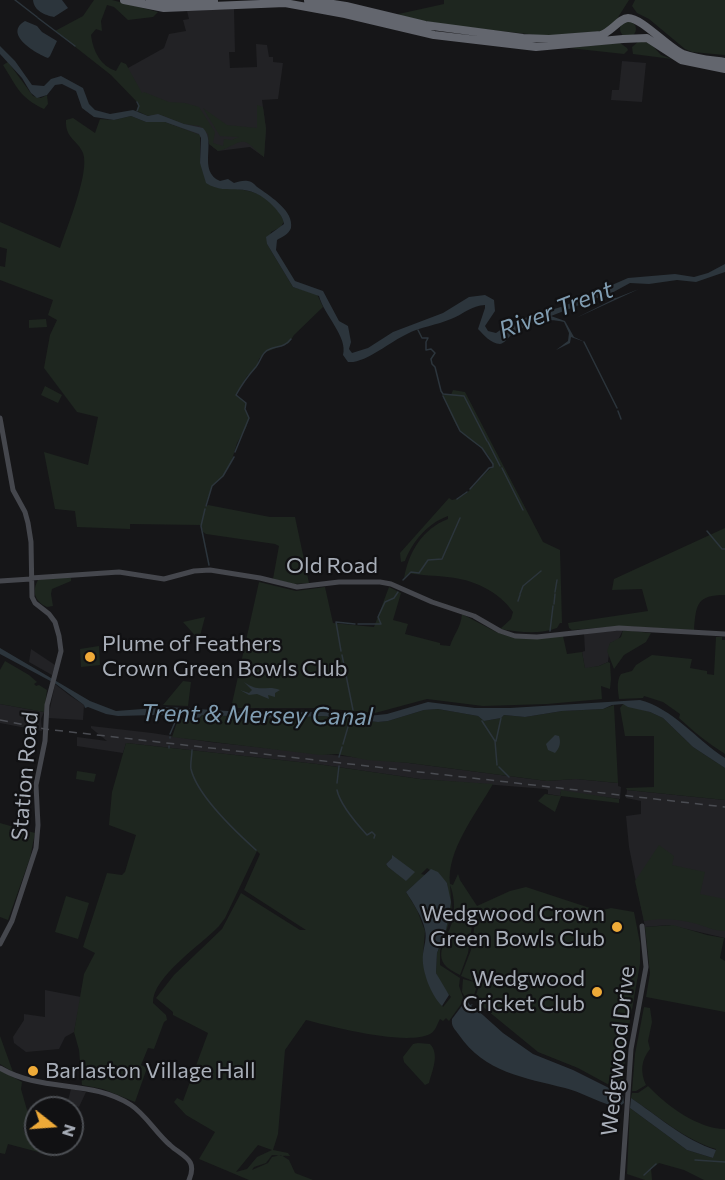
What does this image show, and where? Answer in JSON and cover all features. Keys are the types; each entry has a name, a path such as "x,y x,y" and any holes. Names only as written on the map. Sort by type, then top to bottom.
{"highway":[{"path":"124,0 149,6 174,8 280,2 346,7 434,35 536,47 636,38 649,39 676,58 691,64 725,69"},
{"path":"150,0 172,2 214,0"},
{"path":"308,0 425,25 523,38 549,39 601,35 608,33 626,18 636,21 682,54 725,62"},
{"path":"636,21 639,30 636,38"},
{"path":"618,24 618,33 623,39"}],"street":[{"path":"0,418 13,490 28,523 31,579"},
{"name":"Old Road","path":"0,581 119,572 164,579 194,571 210,570 297,587 339,582 380,582 391,584 432,602 474,616 500,632 515,636 537,637 619,628 725,634"},
{"name":"Station Road","path":"0,944 12,921 36,848 38,825 36,785 45,741 47,705 61,651 58,630 52,617 35,603 31,579"},
{"name":"Wedgwood Drive","path":"622,1180 631,1049 646,968 642,926"},
{"path":"0,1068 26,1079 57,1086 88,1089 130,1104 191,1163 193,1170 189,1180"}],"shaded area":[{"path":"94,0 112,0 158,12 153,17 128,20 114,7 107,5 101,21 102,31 96,29 91,35 96,53 106,66 116,71 121,62 126,64 142,93 169,102 199,107 215,132 213,143 223,146 224,139 231,140 239,137 220,136 203,108 227,125 257,128 257,105 263,107 266,129 264,157 245,142 239,142 218,151 209,144 208,134 200,126 184,124 158,114 148,116 137,111 138,103 111,75 55,31 83,16"},
{"path":"444,0 629,0 615,22 605,31 546,36 446,25 394,15 444,4"},
{"path":"635,0 725,0 725,55 692,52 685,49 649,19 637,13 632,6"},
{"path":"234,9 235,52 229,52 230,68 257,67 256,44 267,45 269,57 273,57 273,62 283,63 278,99 262,100 266,129 264,157 250,147 218,151 209,144 208,140 139,111 140,104 119,73 164,48 169,34 186,31 183,20 189,19 187,11"},
{"path":"628,21 634,23 636,29 634,35 628,37 622,35 620,29 622,23"},
{"path":"639,41 650,43 661,55 672,59 633,54 632,47"},
{"path":"620,43 628,50 624,54 569,48"},
{"path":"622,61 646,63 642,102 611,100 612,90 619,90"},
{"path":"8,62 33,96 41,98 47,95 48,104 44,109 29,101 20,91 3,65"},
{"path":"131,116 146,122 165,122 200,135 200,163 216,187 256,193 271,203 284,221 281,227 271,232 267,244 293,287 317,294 323,307 294,335 289,343 266,352 259,359 257,367 247,376 236,395 246,403 245,409 249,418 246,428 237,443 231,463 223,476 212,486 205,507 208,505 270,517 295,517 309,583 293,584 273,579 279,546 275,544 206,534 201,525 130,524 130,529 77,527 75,511 55,509 44,452 88,465 98,417 77,412 44,368 50,335 57,320 48,315 53,300 0,280 0,266 5,267 7,249 0,247 0,222 60,248 81,186 84,162 83,153 70,135 66,120 73,118 95,133 100,119 114,120"},
{"path":"46,319 47,327 29,328 29,320"},
{"path":"45,386 62,395 58,403 41,395"},
{"path":"453,390 465,392 543,542 560,550 562,623 557,628 536,632 500,629 511,619 513,612 500,598 484,587 466,580 442,576 409,573 404,578 409,559 418,542 431,529 448,519 448,516 434,523 422,534 405,561 401,562 400,553 449,498 452,500 464,495 493,467 488,455 462,433 453,419 442,394 451,395"},
{"path":"725,528 725,595 703,599 697,608 694,630 620,626 572,630 569,628 568,623 648,611 642,589 612,590 614,579"},
{"path":"71,578 71,581 52,589 53,606 47,607 39,602 35,595 38,580"},
{"path":"259,582 296,591 325,587 333,623 374,627 389,587 401,593 393,620 408,624 405,634 440,643 440,645 450,646 462,614 496,632 511,636 563,636 567,654 582,652 585,668 610,663 610,689 601,686 602,699 483,706 427,699 375,713 320,708 231,708"},
{"path":"205,617 199,640 183,622"},
{"path":"623,630 618,640 610,643 608,662 585,669 582,652 585,651 584,633"},
{"path":"623,630 651,633 646,642 624,655 614,669 607,651 610,643 621,637"},
{"path":"716,637 722,637 722,640 725,640 725,754 696,733 679,718 680,714 663,702 644,696 643,698 619,699 618,689 621,674 632,671 636,665 652,655 692,659 690,668 707,671 707,674 714,675"},
{"name":"Plume of Feathers Crown Green Bowls Club","path":"99,646 100,665 81,667 80,649"},
{"path":"31,649 55,665 52,675 29,662"},
{"path":"5,661 29,675 37,682 34,684 36,686 39,685 47,690 44,712 0,704 0,670"},
{"path":"183,681 191,682 188,706 163,705"},
{"path":"55,684 84,705 83,720 48,718"},
{"path":"0,704 44,712 41,719 42,731 0,723"},
{"path":"623,704 663,718 693,747 725,768 725,800 627,790 626,788 654,787 654,736 625,736 620,708"},
{"path":"614,705 618,783 576,779 547,781 409,763 367,760 337,754 320,755 172,737 177,722 188,717 200,718 202,715 282,718 323,716 378,722 424,710 438,709 478,716 484,721 501,718 504,715 525,717 562,711 603,709"},
{"path":"91,726 547,781 576,779 618,783 621,787 620,799 561,792 560,796 548,794 546,789 420,779 317,764 126,743 123,753 77,746 77,737 107,741"},
{"path":"126,743 317,764 420,779 493,784 458,845 450,871 450,884 453,885 458,874 477,906 510,891 526,887 599,911 611,908 634,912 640,943 640,964 627,1038 622,1092 578,1068 538,1052 477,1002 475,998 479,986 474,995 466,999 462,992 463,979 478,983 461,976 471,950 476,916 474,912 468,953 460,975 444,964 441,953 454,914 450,885 452,913 440,951 440,965 460,978 459,986 464,1000 449,1021 446,1018 443,1021 440,1019 430,1034 404,1038 369,1034 306,1020 285,1050 278,1134 273,1150 288,1153 290,1156 282,1156 289,1160 295,1173 313,1180 249,1180 199,1159 215,1132 186,1115 174,1102 177,1098 183,1101 208,1033 173,1015 173,1012 156,998 174,975 222,929 241,893 300,930 306,930 244,890 260,854 257,851 225,918 169,972 155,993 153,1003 166,1015 167,1020 164,1022 154,1049 148,1048 141,1065 147,1068 135,1102 103,1089 82,1085 79,1050 74,1032 84,974 95,953 83,947 107,873 122,875 125,872 136,835 109,825 112,792","holes":["392,858 407,881 386,864","427,868 447,883 445,934 437,953 436,973 441,985 451,997 443,1007 426,976 423,955 425,931 417,910 406,892 425,875 421,874","258,1145 272,1150 257,1157 247,1169 236,1172","272,1155 279,1155 272,1157 268,1163 252,1170 266,1163"]},
{"path":"77,771 96,774 94,782 76,779"},
{"path":"561,790 619,799 619,803 561,796 555,812 538,801 545,794 560,796"},
{"path":"627,790 725,800 725,938 669,925 645,927 629,847 626,816 641,814 641,801 626,798"},
{"path":"0,823 35,833 30,858 8,920 0,917"},
{"path":"659,845 674,856 672,865 705,872 700,894 725,899 725,931 677,920 644,921 635,881"},
{"path":"66,896 89,903 78,939 55,932"},
{"path":"673,925 724,938 720,958 725,961 725,1012 646,997 650,973 645,927"},
{"path":"45,990 81,997 74,1032 65,1037 59,1049 26,1052 14,1043 13,1037 24,1020 24,1014 45,1017"},
{"path":"644,1007 650,1008 652,1022 648,1041 650,1049 642,1066 646,1085 632,1091 635,1054"},
{"path":"0,1036 13,1072 0,1064"},
{"path":"413,1044 430,1044 434,1053 429,1083 425,1085 404,1062 403,1057"},
{"path":"0,1070 22,1082 24,1148 8,1144 5,1154 0,1153"},
{"path":"648,1086 683,1115 704,1125 725,1129 725,1180 704,1180 684,1170 659,1163 651,1169 652,1180 627,1174 630,1108 687,1150 713,1158 716,1149 683,1134 631,1098 632,1093 638,1093"},
{"path":"71,1089 86,1092 84,1096 69,1096"}],"water":[{"path":"33,0 62,0 68,8 54,17 38,10"},
{"path":"25,21 37,26 57,41 48,58 29,48 19,37 17,32 19,26"},
{"name":"River Trent","path":"0,46 15,61 32,85 44,86 51,79 61,76 83,88 89,104 95,110 110,114 133,110 148,116 158,114 184,124 203,128 207,134 208,164 213,176 220,181 228,179 234,183 252,182 275,200 289,216 291,228 287,234 277,240 276,250 295,281 323,291 339,321 348,326 351,342 349,349 352,353 368,348 393,332 443,313 469,297 485,295 494,300 495,311 485,326 488,331 496,333 512,322 564,306 628,278 675,274 694,277 725,264 725,272 696,282 677,280 649,284 630,283 608,295 616,298 639,289 576,318 614,299 605,295 551,316 565,321 574,337 585,342 571,337 570,343 556,350 568,341 569,333 564,322 550,320 536,322 517,331 503,343 497,344 478,329 485,305 412,332 370,356 355,362 348,362 343,355 344,348 339,333 319,296 293,287 267,244 266,237 284,224 281,215 256,193 247,190 223,189 206,183 200,163 201,138 199,134 165,122 146,122 131,116 114,120 94,117 82,108 76,91 62,84 55,85 47,95 37,98 0,54"},
{"name":"Trent & Mersey Canal","path":"0,648 90,701 116,711 169,707 257,713 323,712 368,716 387,714 428,702 475,708 510,708 640,700 674,717 725,758 725,768 693,747 663,718 623,704 603,709 562,711 525,717 504,715 501,718 484,721 478,716 438,709 424,710 378,722 323,716 282,718 202,715 198,719 190,714 118,716 85,708 56,684 0,654"},
{"path":"244,682 259,688 280,690 275,693 275,697 268,695 269,699 257,694 249,695 240,690 249,693 252,690"},
{"path":"555,735 559,736 560,743 555,753 548,750 546,744"},
{"path":"392,855 415,872 406,881 386,864"},
{"path":"431,869 438,872 447,883 451,902 446,930 437,953 436,973 449,995 442,1006 425,975 424,925 406,892"},
{"path":"468,1002 470,1005 473,1004 471,1006 473,1008 503,1033 533,1054 573,1070 623,1095 624,1103 620,1106 613,1106 571,1090 520,1077 480,1057 469,1047 452,1024 452,1019 464,1003"},
{"path":"631,1098 682,1134 716,1150 713,1158 687,1150 630,1108"}],"waterway":[{"path":"15,0 37,17"},
{"path":"38,18 75,46"},
{"path":"137,102 139,106 137,111"},
{"path":"418,330 422,338 428,338 426,350 431,349 435,353 431,359 441,391 443,394 464,396 487,441"},
{"path":"235,452 249,418 245,409 246,403 236,395 265,352 284,345 291,339"},
{"path":"584,342 617,408"},
{"path":"443,396 460,431 482,448 493,464 493,467 489,468 470,489"},
{"path":"618,411 621,419"},
{"path":"488,442 500,466"},
{"path":"206,506 212,486 223,476 234,457"},
{"path":"502,468 523,510"},
{"path":"457,499 467,492"},
{"path":"205,509 201,526 209,565"},
{"path":"403,580 411,572 419,573 428,560 442,559 460,518"},
{"path":"707,531 722,549 725,549"},
{"path":"520,594 523,586 541,571"},
{"path":"555,592 557,580"},
{"path":"358,624 381,624 378,617 385,602 394,598 398,592"},
{"path":"554,604 555,594"},
{"path":"518,601 520,595"},
{"path":"550,631 553,606"},
{"path":"341,651 336,622 355,624"},
{"name":"Trent & Mersey Canal","path":"342,655 353,710"},
{"name":"Trent & Mersey Canal","path":"170,734 179,713"},
{"path":"496,741 501,718"},
{"name":"Trent & Mersey Canal","path":"343,744 350,720"},
{"path":"482,721 495,741 497,765"},
{"path":"339,757 342,747"},
{"path":"192,750 191,769 201,790 218,812 256,850"},
{"path":"337,783 339,766"},
{"path":"499,767 509,777"},
{"path":"337,790 341,802 353,819 367,835 372,832 375,835 374,838"},
{"path":"695,1160 725,1162"},
{"path":"644,1175 656,1164"}],"railway":[{"path":"0,720 45,729 725,807"}],"place":[{"name":"Plume of Feathers Crown Green Bowls Club","path":"90,657"},
{"name":"Wedgwood Crown Green Bowls Club","path":"617,927"},
{"name":"Wedgwood Cricket Club","path":"597,992"},
{"name":"Barlaston Village Hall","path":"33,1071"}]}
